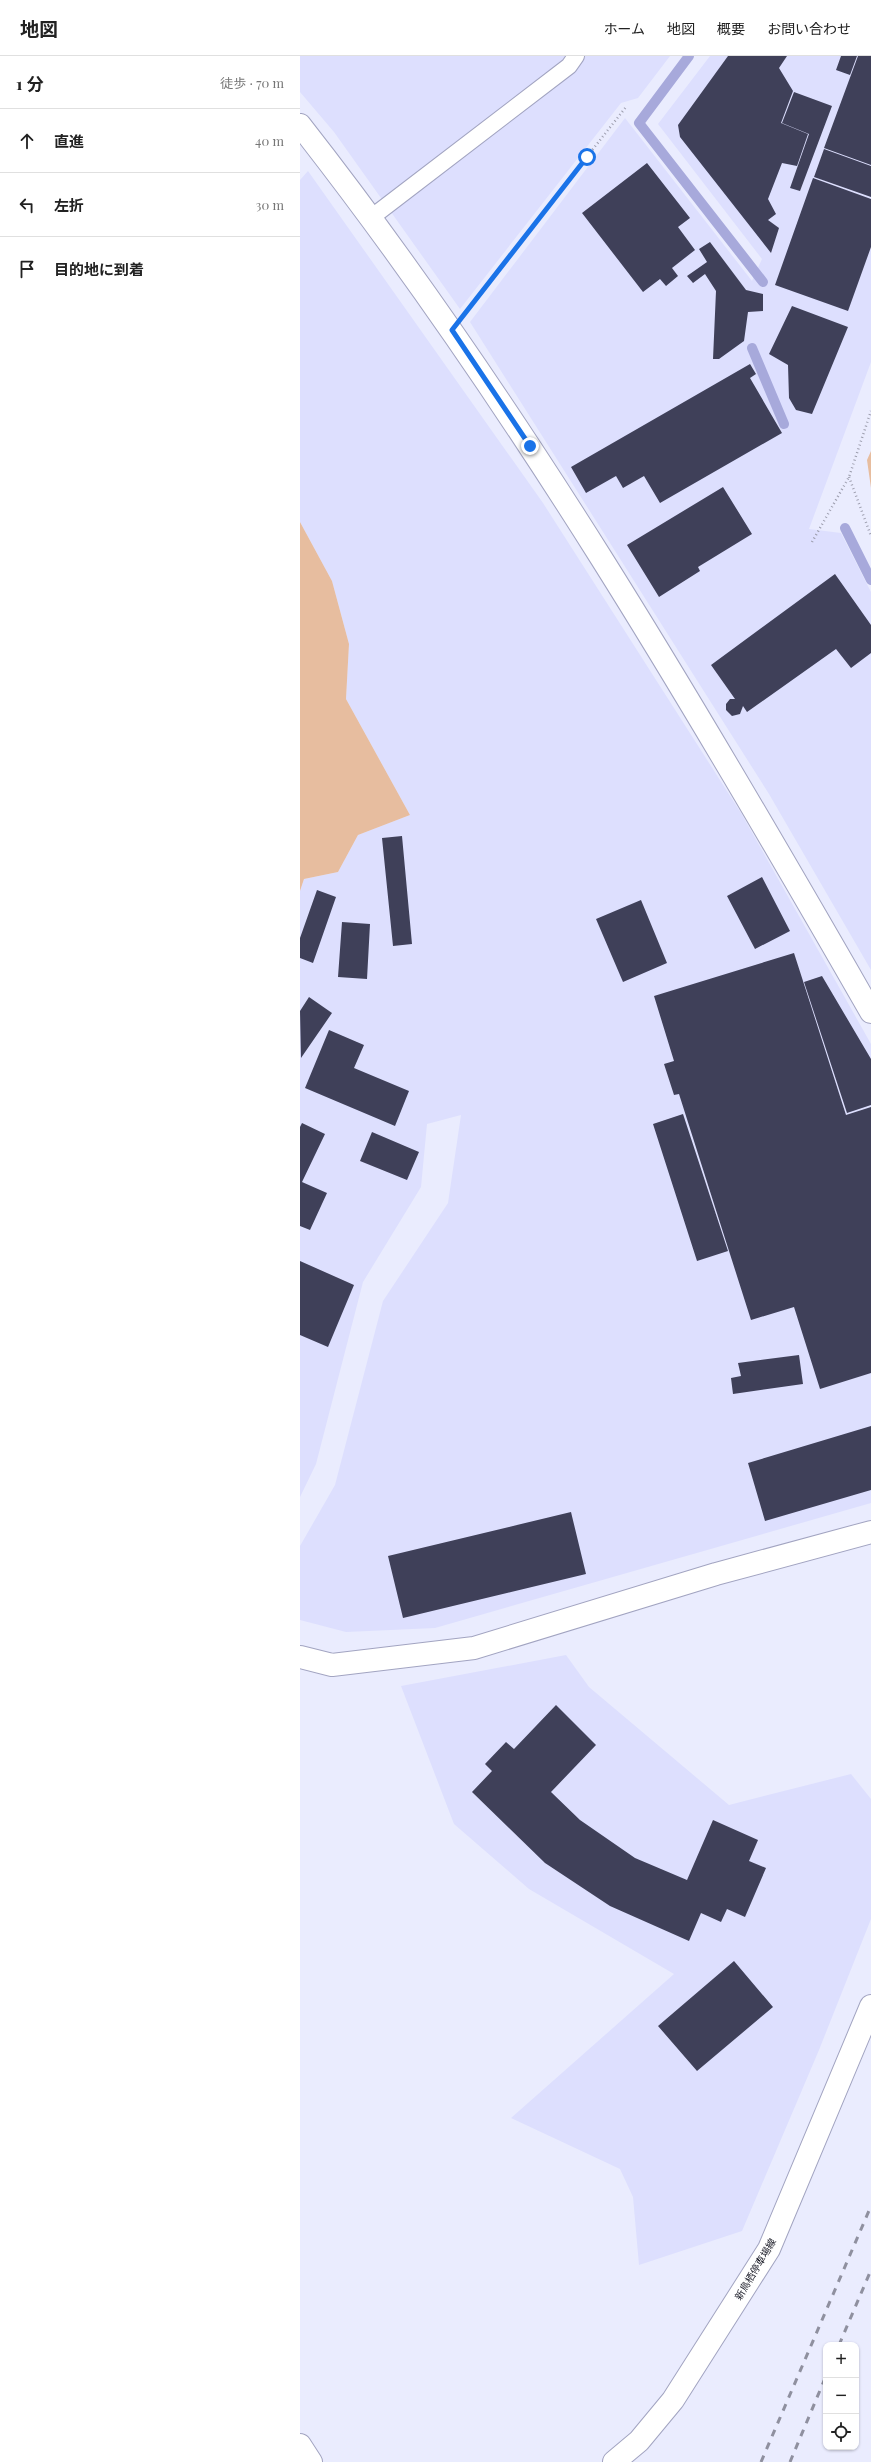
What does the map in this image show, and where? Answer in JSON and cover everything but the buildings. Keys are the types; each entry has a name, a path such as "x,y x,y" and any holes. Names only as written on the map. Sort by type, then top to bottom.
{"street":[{"path":"300,125 372,217 452,330 568,506 752,805 871,1012"},
{"path":"300,1658 332,1665 474,1648 716,1574 871,1532"},
{"name":"新鳥栖停車場線","path":"614,2462 639,2441 673,2400 769,2248 871,2006"},
{"path":"300,2445 311,2462"}],"lane":[{"path":"372,217 569,66 576,56"}],"path":[{"path":"452,330 626,108"},
{"path":"812,542 849,477 871,411"},
{"path":"849,477 871,536"}],"shaded area":[{"path":"300,56 670,56 638,98 621,103 460,309 334,132 300,92"},
{"path":"710,56 871,56 871,362 809,529 841,533 871,592 871,970 769,794 470,322 625,118 752,281 762,259 658,124"},
{"path":"308,171 543,503 741,813 871,1044 871,1503 435,1628 346,1632 300,1620 300,1546 335,1485 383,1301 448,1203 461,1115 427,1124 421,1187 363,1282 316,1464 300,1497 300,891 304,879 338,872 358,835 410,815 346,699 349,644 332,581 300,522 300,180"},
{"path":"871,451 871,488 867,460"},
{"path":"300,522 332,581 349,644 346,699 410,815 358,835 338,872 304,879 300,891"},
{"path":"566,1655 589,1687 729,1805 851,1774 871,1799 871,1919 819,2050 742,2231 639,2265 633,2197 620,2169 511,2118 674,1974 529,1889 454,1824 401,1686"}],"waterway":[{"path":"689,56 639,123 763,282"},
{"path":"752,348 784,424"},
{"path":"845,528 871,580"}],"railway":[{"path":"761,2462 871,2206"},
{"path":"840,2342 871,2270"},
{"path":"790,2462 825,2378"}],"route":[{"path":"530,446 452,330 587,157"}]}
